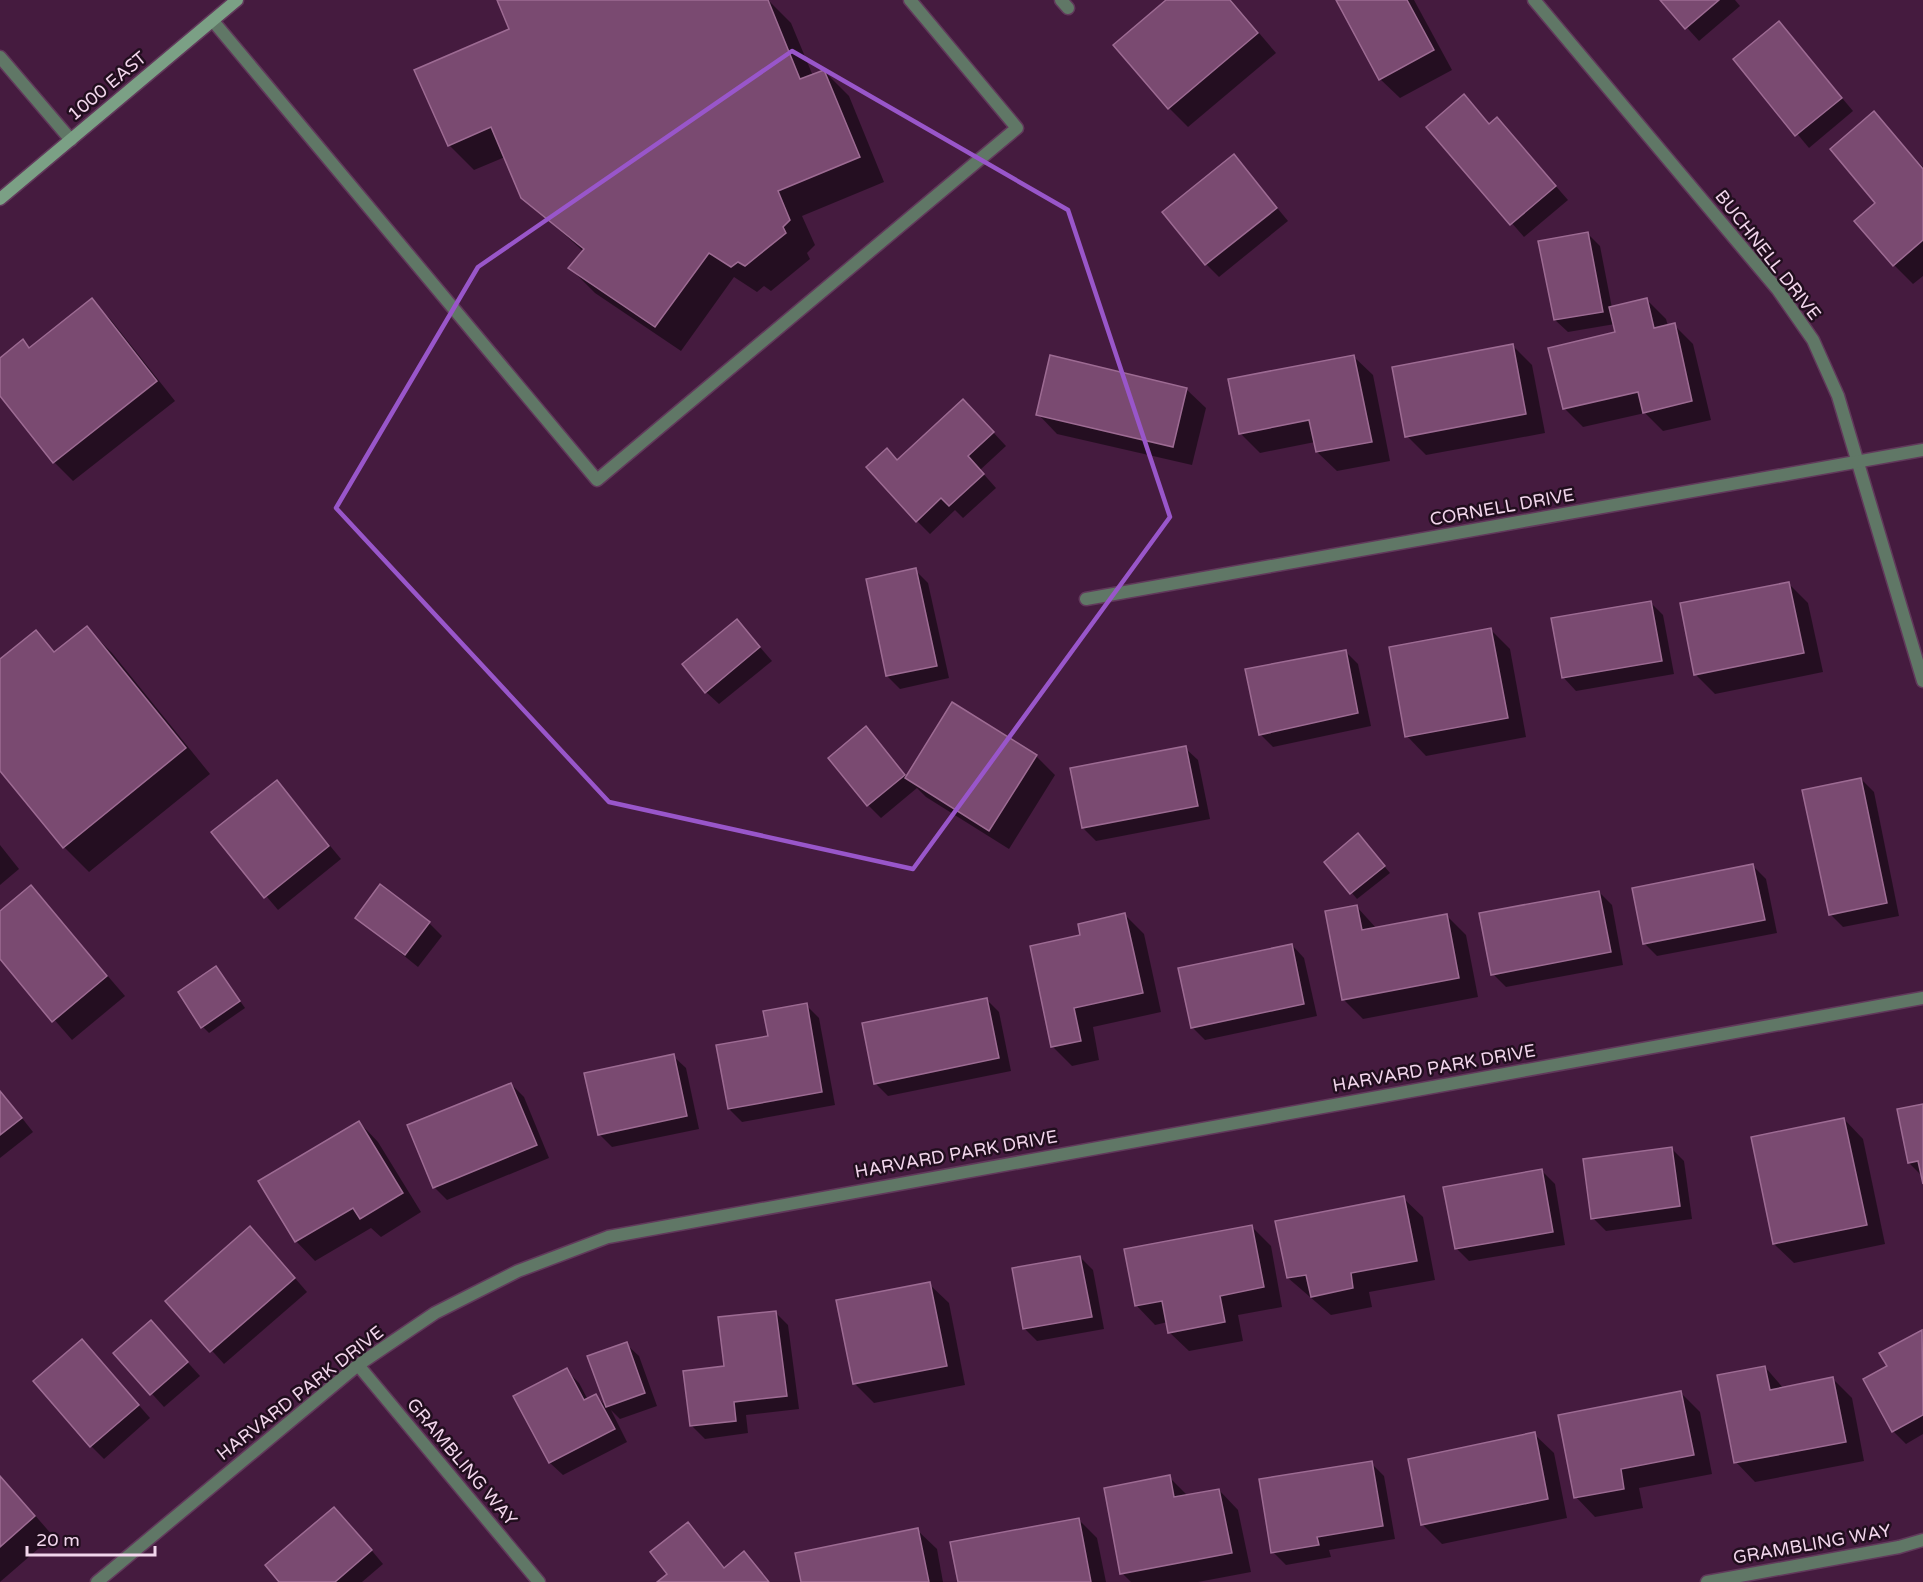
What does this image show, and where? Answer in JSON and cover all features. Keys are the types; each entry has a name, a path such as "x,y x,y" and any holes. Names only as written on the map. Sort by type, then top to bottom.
{"street":[{"name":"1000 EAST","path":"0,199 237,0"},
{"path":"213,21 597,480 1017,128 910,0"},
{"name":"BUCHNELL DRIVE","path":"1534,0 1778,290 1813,340 1838,396 1923,681"},
{"path":"0,57 71,140"},
{"name":"CORNELL DRIVE","path":"1086,599 1923,450"},
{"name":"HARVARD PARK DRIVE","path":"97,1582 358,1365 435,1313 518,1270 608,1237 1923,998"},
{"name":"GRAMBLING WAY","path":"358,1365 539,1582"},
{"name":"GRAMBLING WAY","path":"1707,1582 1899,1547 1923,1540"}],"highlighted area":[{"path":"792,51 1068,210 1170,517 913,869 609,802 336,508 478,267"}],"building":[{"path":"497,0 768,0 800,79 824,70 860,157 778,191 790,220 783,227 786,233 745,266 738,262 731,267 709,253 655,327 568,268 584,249 521,198 491,127 448,146 414,70 509,29"},
{"path":"1166,0 1230,0 1258,33 1168,109 1113,45"},
{"path":"1336,0 1407,0 1434,50 1379,80"},
{"path":"1660,0 1719,0 1685,29"},
{"path":"1779,21 1842,98 1795,136 1733,59"},
{"path":"1464,94 1489,124 1497,117 1556,186 1510,225 1426,127"},
{"path":"1874,111 1923,169 1923,240 1893,266 1854,221 1875,203 1830,149"},
{"path":"1234,154 1277,208 1205,265 1162,212"},
{"path":"1588,232 1603,312 1554,320 1538,241"},
{"path":"92,298 157,381 53,463 0,396 0,358 23,339 29,348"},
{"path":"1647,298 1654,328 1675,323 1692,401 1643,413 1638,392 1563,409 1548,348 1615,332 1609,307"},
{"path":"1513,344 1526,414 1405,437 1392,367"},
{"path":"1050,355 1187,388 1173,447 1036,415"},
{"path":"1354,355 1372,442 1316,452 1309,420 1239,434 1228,379"},
{"path":"963,399 994,432 968,456 984,474 949,506 941,498 916,522 866,467 887,448 897,460"},
{"path":"916,568 937,666 886,676 866,579"},
{"path":"1789,582 1804,653 1694,675 1680,603"},
{"path":"1651,601 1662,661 1562,678 1551,618"},
{"path":"737,619 760,647 705,693 682,664"},
{"path":"87,626 186,748 63,848 0,771 0,659 36,630 54,652"},
{"path":"1491,628 1508,718 1405,737 1389,647"},
{"path":"1346,650 1358,713 1259,735 1245,669"},
{"path":"952,702 1037,755 989,831 905,778"},
{"path":"866,726 905,775 867,806 828,758"},
{"path":"1186,746 1198,806 1082,828 1070,768"},
{"path":"1861,778 1887,903 1829,915 1802,790"},
{"path":"277,780 329,846 264,898 211,832"},
{"path":"1358,833 1385,866 1350,894 1324,862"},
{"path":"1753,864 1765,920 1643,944 1632,888"},
{"path":"380,884 430,922 405,955 355,918"},
{"path":"31,885 107,976 52,1022 0,959 0,911"},
{"path":"1599,891 1611,952 1491,975 1479,913"},
{"path":"1357,905 1362,930 1447,914 1459,978 1342,1000 1325,911"},
{"path":"1125,913 1143,993 1074,1008 1081,1041 1051,1047 1030,946 1080,935 1078,924"},
{"path":"1292,944 1304,1004 1191,1028 1178,968"},
{"path":"216,966 240,1001 201,1028 178,992"},
{"path":"987,998 999,1058 874,1084 862,1023"},
{"path":"807,1003 822,1092 728,1109 716,1045 768,1036 763,1011"},
{"path":"674,1054 687,1116 598,1135 584,1073"},
{"path":"511,1083 537,1145 433,1188 407,1125"},
{"path":"0,1091 22,1118 0,1135"},
{"path":"1923,1104 1923,1184 1918,1161 1908,1163 1897,1109"},
{"path":"1844,1118 1867,1225 1773,1244 1751,1137"},
{"path":"359,1121 403,1193 360,1219 353,1208 295,1242 258,1181"},
{"path":"1672,1147 1680,1206 1591,1219 1583,1159"},
{"path":"1542,1169 1553,1232 1455,1249 1443,1187"},
{"path":"1404,1196 1417,1261 1351,1273 1353,1288 1311,1297 1306,1275 1287,1278 1275,1221"},
{"path":"1252,1225 1264,1287 1220,1296 1225,1322 1168,1333 1162,1301 1135,1306 1124,1249"},
{"path":"250,1226 295,1278 210,1352 165,1301"},
{"path":"1080,1256 1092,1317 1023,1329 1012,1268"},
{"path":"930,1282 947,1366 853,1384 836,1300"},
{"path":"776,1311 787,1396 734,1402 736,1421 690,1426 683,1371 724,1366 718,1317"},
{"path":"151,1320 188,1362 150,1395 113,1353"},
{"path":"1922,1330 1923,1415 1892,1432 1863,1379 1887,1366 1879,1353"},
{"path":"82,1339 139,1405 90,1447 33,1381"},
{"path":"627,1342 645,1393 606,1407 587,1356"},
{"path":"1765,1366 1770,1390 1833,1377 1846,1442 1734,1463 1717,1375"},
{"path":"567,1368 584,1400 596,1394 615,1429 549,1463 513,1396"},
{"path":"1681,1391 1694,1455 1621,1469 1624,1489 1574,1498 1558,1415"},
{"path":"1535,1432 1548,1499 1421,1525 1408,1459"},
{"path":"1372,1461 1383,1526 1317,1537 1319,1545 1271,1553 1259,1479"},
{"path":"1170,1475 1174,1497 1219,1489 1232,1553 1120,1574 1104,1488"},
{"path":"0,1476 35,1516 0,1547"},
{"path":"334,1507 372,1550 335,1582 279,1582 265,1565"},
{"path":"1079,1518 1091,1582 958,1582 950,1542"},
{"path":"688,1522 724,1568 744,1551 769,1582 657,1582 667,1574 650,1552"},
{"path":"918,1528 929,1582 801,1582 795,1553"}]}
